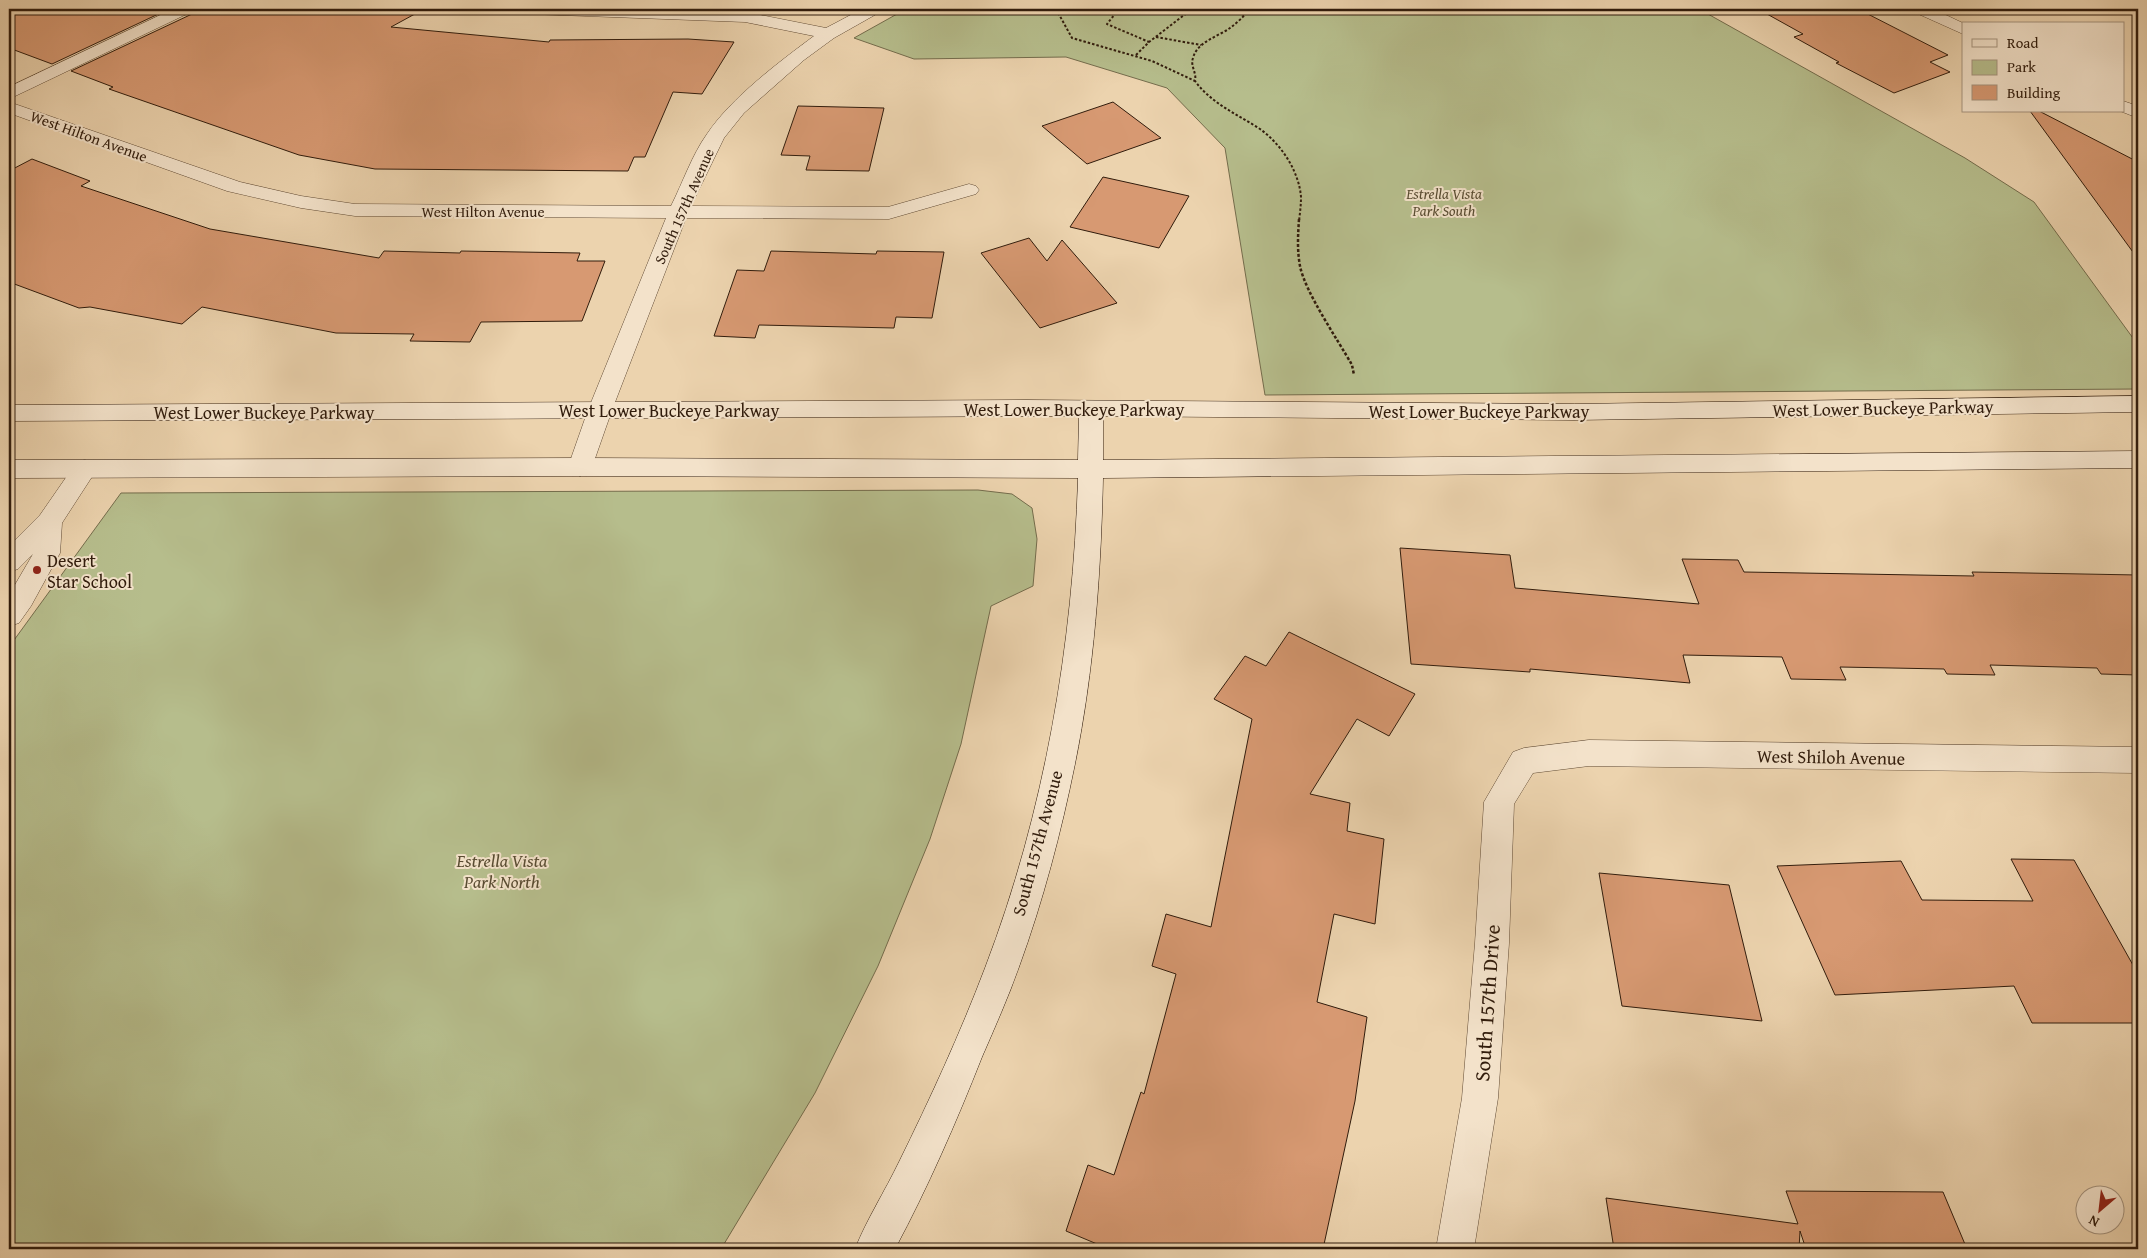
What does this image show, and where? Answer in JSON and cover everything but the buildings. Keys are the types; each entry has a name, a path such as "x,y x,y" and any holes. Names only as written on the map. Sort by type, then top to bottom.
{"street":[{"path":"9,94 185,9"},
{"path":"532,9 745,17 828,34"},
{"name":"South 157th Avenue","path":"580,467 600,410 679,210 715,136 738,109 766,82 828,34 874,9"},
{"path":"1920,9 1962,29"},
{"path":"2124,106 2138,113"},
{"name":"West Hilton Avenue","path":"9,107 234,187 301,202 354,210 679,210 890,214 969,190"},
{"name":"West Lower Buckeye Parkway","path":"9,413 1091,408 1574,412 2138,404"},
{"name":"South 157th Avenue","path":"874,1249 948,1100 1002,968 1033,870 1054,788 1072,698 1080,638 1088,552 1091,408"},
{"path":"9,469 580,467 1090,469 2138,460"},
{"path":"9,562 49,522 85,469"},
{"path":"9,615 21,599 47,553 49,522"},
{"name":"West Shiloh Avenue","path":"1524,761 1589,753 1965,760 2138,760"},
{"name":"South 157th Drive","path":"1455,1249 1480,1098 1492,943 1499,802 1524,761"}],"path":[{"path":"1056,9 1072,38 1168,67 1195,81 1210,99 1269,136 1275,142 1292,166 1301,198 1297,242 1300,267 1306,284 1352,366 1359,410"},
{"path":"1119,9 1108,24 1149,42"},
{"path":"1135,56 1149,42 1192,9"},
{"path":"1195,81 1196,76 1193,71 1192,61 1195,52 1201,45 1228,29 1246,15 1250,9"},
{"path":"1675,9 1705,9"},
{"path":"1228,10 1246,15"},
{"path":"1156,37 1201,45"}],"green space":[{"name":"Estrella Vista Park South","path":"906,9 1699,9 1965,158 2034,202 2138,345 2138,389 1265,395 1225,148 1167,88 1066,57 914,59 854,38"},
{"name":"Estrella Vista Park North","path":"978,490 1012,494 1032,508 1037,539 1033,586 991,606 961,744 930,839 878,966 815,1093 721,1249 9,1249 9,647 121,493"}],"place":[{"name":"Desert Star School","path":"37,570"}]}
